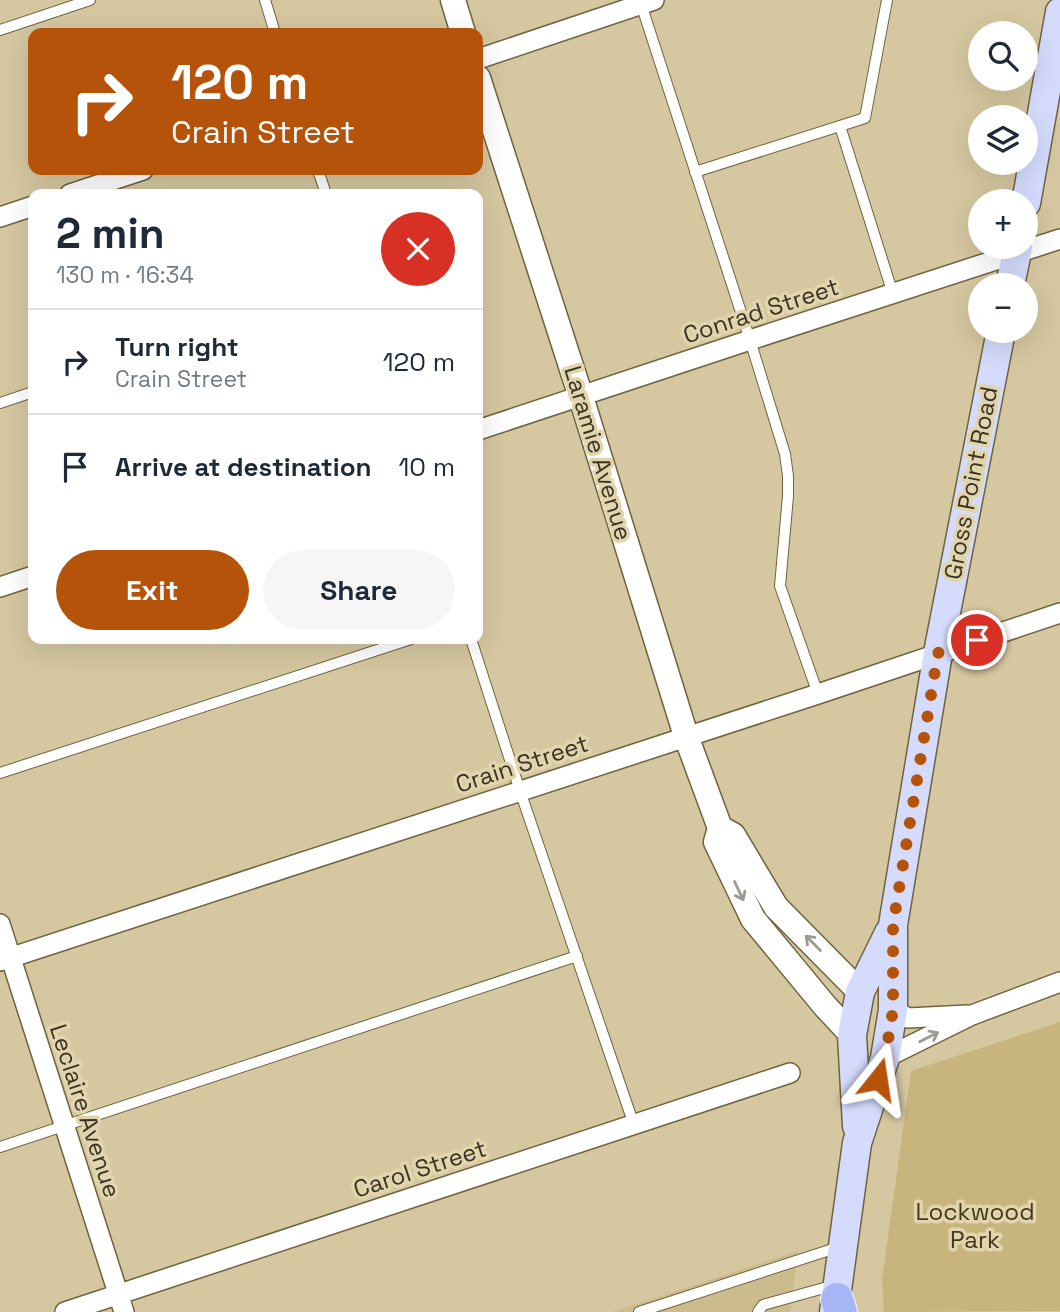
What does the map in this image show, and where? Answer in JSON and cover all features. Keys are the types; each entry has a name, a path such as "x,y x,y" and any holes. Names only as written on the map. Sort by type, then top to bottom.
{"main road":[{"path":"1028,189 1060,12"},
{"name":"Gross Point Road","path":"838,1302 869,1047 893,925 938,653 999,343"},
{"name":"Gross Point Road","path":"858,1143 869,1047 893,925"}],"street":[{"path":"453,0 461,28"},
{"path":"483,57 645,2"},
{"name":"Laramie Avenue","path":"483,94 686,736 720,828 716,842 752,919 825,1006 869,1047"},
{"path":"84,189 128,175"},
{"path":"0,217 28,208"},
{"name":"Conrad Street","path":"1038,245 1060,239"},
{"name":"Conrad Street","path":"483,428 992,259"},
{"path":"0,587 28,578"},
{"name":"Crain Street","path":"5,960 1060,612"},
{"name":"Laramie Avenue","path":"720,828 733,835 776,907 877,1001"},
{"name":"Leclaire Avenue","path":"0,924 5,960 65,1126 121,1303"},
{"path":"869,1047 972,1015 1060,982"},
{"path":"877,1001 908,1018 972,1015"},
{"name":"Carol Street","path":"65,1312 121,1303 790,1073"}],"lane":[{"path":"0,30 90,0"},
{"path":"265,0 273,28"},
{"path":"695,172 865,118 887,0"},
{"path":"645,2 695,172 785,454 788,475 780,586 818,694"},
{"path":"840,126 893,294"},
{"path":"0,403 28,394"},
{"path":"0,773 396,644"},
{"path":"473,644 634,1125"},
{"path":"0,1147 576,956"},
{"path":"639,1312 843,1246"},
{"path":"758,1312 763,1306 838,1302"}],"shaded area":[{"path":"798,1251 790,1312 612,1312"}],"green space":[{"name":"Lockwood Park","path":"1060,1022 1060,1311 884,1312 882,1280 911,1071"}],"route":[{"path":"878,1079 885,1058 893,1010 893,925 938,653 977,640"}]}
